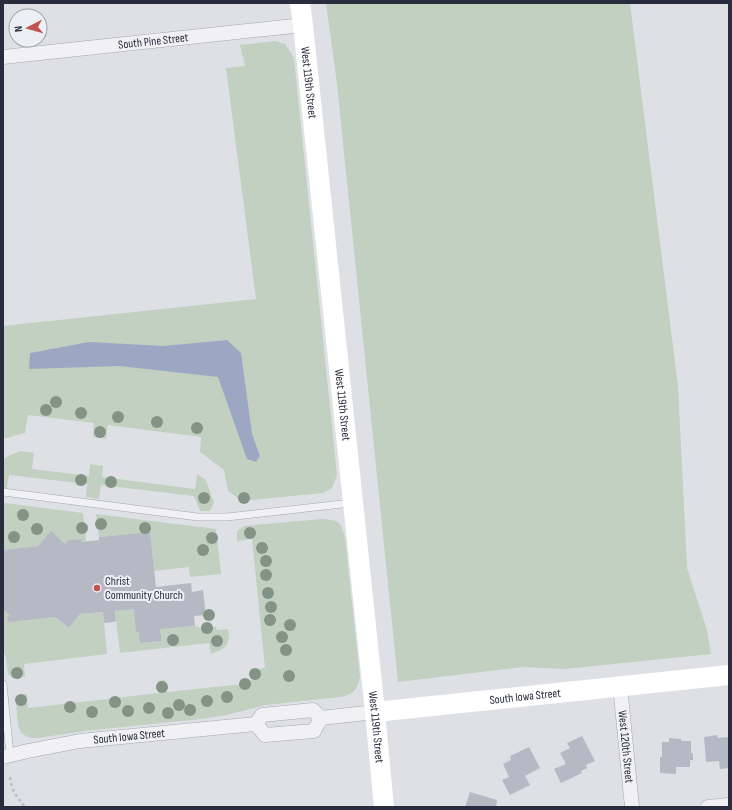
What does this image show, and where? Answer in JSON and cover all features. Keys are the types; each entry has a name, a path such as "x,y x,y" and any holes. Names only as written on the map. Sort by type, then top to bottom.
{"main road":[{"name":"West 119th Street","path":"300,3 384,807"},
{"name":"South Iowa Street","path":"375,712 729,675"}],"street":[{"name":"South Pine Street","path":"3,57 303,25"},
{"name":"West 120th Street","path":"620,686 632,807"},
{"name":"South Iowa Street","path":"7,756 80,741 256,724 262,715 313,710 321,718 375,712"},
{"path":"256,724 265,735 314,731 321,718"},
{"path":"708,807 729,805"}],"lane":[{"path":"3,492 198,517 227,517 353,503"},
{"path":"3,684 7,756"}],"path":[{"path":"10,777 16,797 25,807"}],"green space":[{"path":"326,3 630,3 678,386 687,568 707,630 711,654 565,669 522,667 398,682 337,84"},
{"path":"275,41 285,44 294,58 337,475 332,488 323,493 242,501 228,491 224,470 200,452 201,437 108,425 106,439 93,437 94,423 28,415 25,433 3,439 3,326 256,299 226,68 245,66 240,45"},
{"path":"21,451 34,453 32,469 89,476 90,464 103,466 102,477 195,489 197,474 206,480 214,503 210,511 200,511 194,496 101,485 99,499 86,497 87,484 9,475 7,488 3,488 3,460 8,456"},
{"path":"4,503 83,513 86,541 82,542 81,539 68,540 65,544 51,532 38,546 3,550"},
{"path":"96,514 216,529 221,574 190,577 189,567 154,571 150,532 99,537"},
{"path":"322,519 338,522 342,528 345,538 360,677 356,688 352,693 341,697 266,705 227,715 201,719 85,731 38,738 31,738 22,734 18,726 16,701 20,695 27,694 28,708 159,693 158,681 165,680 167,692 243,684 243,681 252,680 251,670 265,668 252,539 237,541 237,531 244,526"},
{"path":"3,609 10,615 7,617 55,617 69,628 80,614 103,612 107,654 24,664 25,677 12,678 8,674 6,657 3,651"},
{"path":"134,609 141,643 162,641 160,629 195,626 201,628 216,627 217,630 228,629 228,643 220,650 211,654 209,643 120,653 115,611"}],"water":[{"path":"227,340 241,353 252,434 260,456 256,462 247,459 218,377 119,366 29,369 30,353 89,342 163,346"}],"building":[{"name":"Christ Community Church","path":"51,531 65,544 68,540 81,539 82,542 99,540 99,537 150,532 156,587 191,583 192,592 203,590 206,615 194,616 195,626 160,629 162,641 140,643 139,632 136,632 134,609 115,611 116,621 104,623 103,612 80,614 69,628 55,617 8,622 7,617 10,615 3,609 3,550 38,546"},
{"path":"717,735 718,738 729,737 729,768 720,769 719,761 706,762 704,737"},
{"path":"582,736 595,761 586,765 587,768 581,771 582,773 561,783 554,769 566,764 560,753 570,748 567,743"},
{"path":"669,738 681,739 681,741 691,741 691,753 693,753 693,760 690,760 690,767 676,767 676,774 660,773 662,742 669,742"},
{"path":"529,747 540,768 525,776 530,785 510,795 502,780 509,777 503,764 511,760 510,756"},
{"path":"470,792 497,800 496,807 465,807"}],"place":[{"name":"Christ Community Church","path":"97,588"}]}
